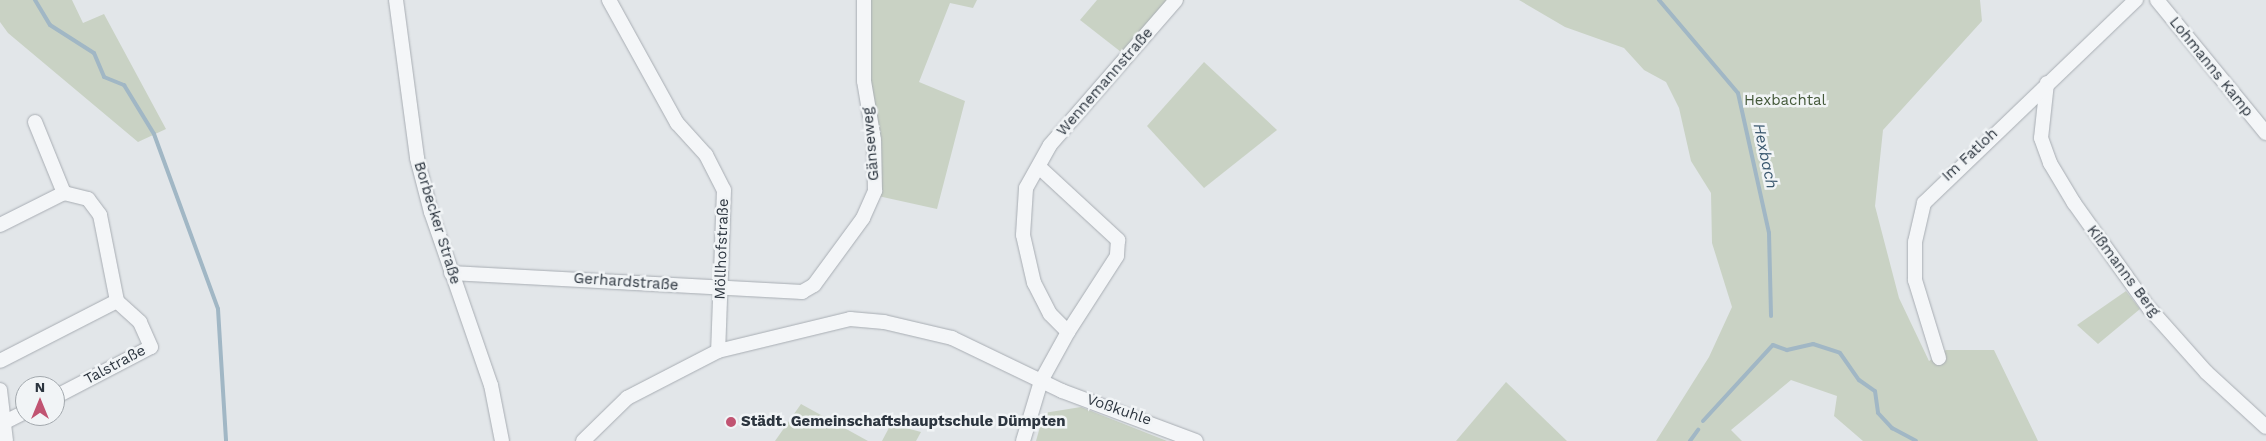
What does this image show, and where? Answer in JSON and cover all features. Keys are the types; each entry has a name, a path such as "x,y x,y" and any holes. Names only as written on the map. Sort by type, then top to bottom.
{"street":[{"name":"Borbecker Straße","path":"396,0 417,158 451,273 491,385 502,441"},
{"name":"Möllhofstraße","path":"609,0 677,123 706,155 724,190 718,351"},
{"name":"Gänseweg","path":"802,292 814,285 863,218 875,191 874,140 864,81 864,0"},
{"name":"Wennemannstraße","path":"1068,332 1050,314 1034,283 1023,234 1026,188 1050,145 1176,0"},
{"name":"Im Fatloh","path":"1939,358 1915,280 1920,213 1934,189 2136,0"},
{"name":"Lohmanns Kamp","path":"2157,0 2266,133"},
{"name":"Kißmanns Berg","path":"2047,84 2041,138 2050,164 2074,203 2149,308 2206,372 2266,427"},
{"path":"35,122 64,192"},
{"path":"1023,441 1041,381 1068,332 1117,256 1118,240 1039,167"},
{"path":"0,225 64,192 88,199 100,215 117,301 0,361"},
{"name":"Gerhardstraße","path":"451,273 505,272 721,289 802,292"},
{"name":"Talstraße","path":"65,391 151,347 140,322 117,301"},
{"name":"Voßkuhle","path":"583,441 627,398 718,351 829,321 884,322 952,338 1041,381 1196,441"},
{"path":"0,390 6,421 6,441"},
{"path":"6,421 15,417"}],"green space":[{"path":"0,0 72,0 83,23 104,14 166,129 138,142 8,33 0,22"},
{"path":"860,0 977,0 973,8 950,3 919,82 965,101 937,209 869,194"},
{"path":"1097,0 1184,0 1130,59 1080,20"},
{"name":"Hexbachtal","path":"1519,0 1980,0 1982,21 1883,130 1875,206 1899,298 1929,361 1946,350 1994,350 2038,441 1863,441 1834,416 1837,396 1791,380 1731,430 1742,441 1656,441 1709,357 1732,307 1712,243 1711,193 1691,161 1679,108 1666,82 1644,70 1624,48 1565,27"},
{"path":"1204,62 1277,130 1204,188 1147,126"},
{"path":"2126,291 2140,309 2098,344 2077,325"},
{"path":"1506,382 1567,441 1456,441"},
{"path":"801,404 868,441 775,441"},
{"path":"1081,407 1167,441 1036,441 1044,413"},
{"path":"891,424 921,432 916,441 882,441"}],"waterway":[{"path":"35,0 50,25 94,53 104,77 124,85 154,134 218,309 226,441"},
{"name":"Hexbach","path":"1659,0 1738,93 1769,233 1771,316"},
{"name":"Hexbach","path":"1703,421 1773,345 1787,350 1813,344 1840,353 1859,380 1875,391 1878,413 1892,428 1916,441"},
{"name":"Hexbach","path":"1690,441 1698,430"}],"place":[{"name":"Städt. Gemeinschaftshauptschule Dümpten","path":"731,422"}]}
